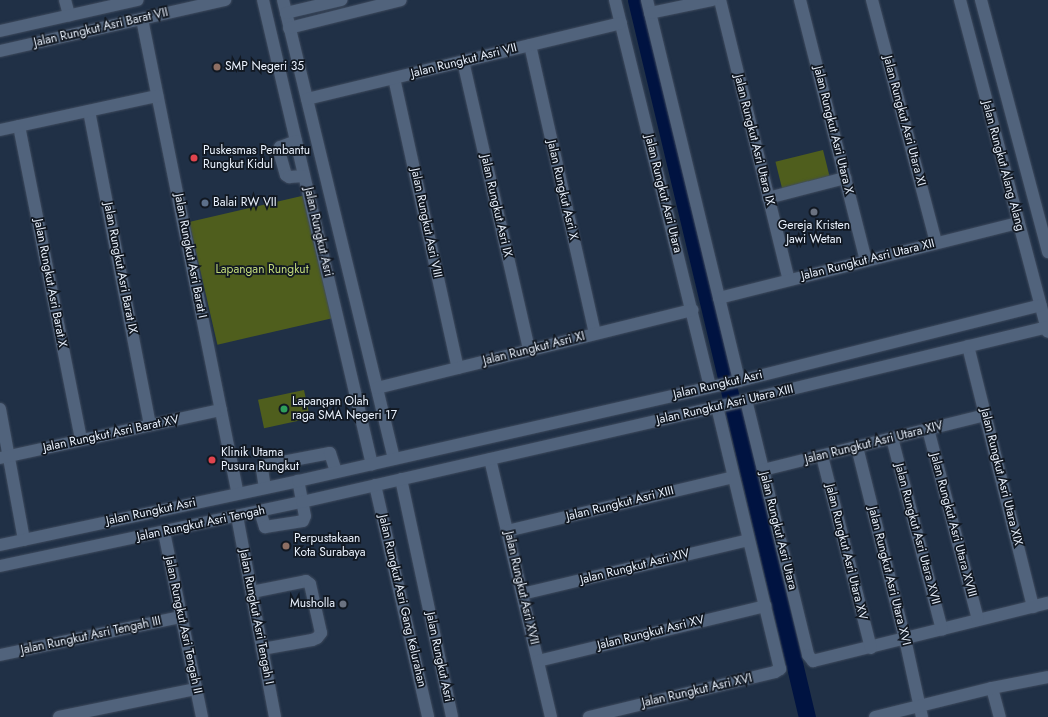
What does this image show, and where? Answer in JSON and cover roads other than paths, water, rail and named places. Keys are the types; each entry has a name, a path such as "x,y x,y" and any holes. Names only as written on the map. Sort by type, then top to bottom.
{"street":[{"path":"65,0 69,15"},
{"name":"Jalan Rungkut Asri Barat VII","path":"0,31 138,0"},
{"name":"Jalan Rungkut Asri Barat VII","path":"0,51 225,0"},
{"name":"Jalan Rungkut Asri","path":"263,0 372,464"},
{"name":"Jalan Rungkut Asri","path":"283,0 394,459"},
{"path":"286,13 341,0"},
{"path":"289,28 401,0"},
{"name":"Jalan Rungkut Asri Utara","path":"616,0 692,310 713,386"},
{"path":"647,0 719,298 737,381"},
{"path":"650,13 712,0"},
{"name":"Jalan Rungkut Asri Utara IX","path":"720,0 789,280"},
{"name":"Jalan Rungkut Asri Utara X","path":"800,0 866,261"},
{"name":"Jalan Rungkut Asri Utara XI","path":"872,0 936,243"},
{"name":"Jalan Rungkut Alang Alang","path":"960,0 1018,223 1048,329"},
{"name":"Jalan Rungkut Alang Alang","path":"981,0 1048,252"},
{"name":"Jalan Rungkut Asri Barat I","path":"142,19 238,494"},
{"name":"Jalan Rungkut Asri VII","path":"306,99 621,23"},
{"name":"Jalan Rungkut Asri X","path":"530,45 595,334"},
{"name":"Jalan Rungkut Asri IX","path":"463,61 529,350"},
{"name":"Jalan Rungkut Asri VIII","path":"394,78 458,368"},
{"path":"0,130 157,96"},
{"name":"Jalan Rungkut Asri Barat IX","path":"89,111 150,425"},
{"name":"Jalan Rungkut Asri Barat X","path":"19,126 81,440"},
{"path":"296,141 280,147 278,151 286,175 290,177 304,176"},
{"path":"768,198 845,178"},
{"path":"317,228 337,223"},
{"name":"Jalan Rungkut Asri Utara XII","path":"719,298 1018,223"},
{"name":"Jalan Rungkut Asri","path":"0,545 298,481 737,381 1041,306"},
{"name":"Jalan Rungkut Asri XI","path":"377,388 692,310"},
{"name":"Jalan Rungkut Asri Utara XIII","path":"401,479 720,406 968,346 1048,329"},
{"path":"890,343 895,364"},
{"name":"Jalan Rungkut Asri Utara XIX","path":"968,346 1033,607"},
{"name":"Jalan Rungkut Asri Utara","path":"744,400 764,470 808,655 813,661 870,648"},
{"path":"720,406 733,477 765,606"},
{"path":"0,409 5,457 24,540"},
{"name":"Jalan Rungkut Asri Barat XV","path":"5,457 222,410"},
{"name":"Jalan Rungkut Asri Utara XIV","path":"764,470 985,415"},
{"path":"552,423 556,444"},
{"name":"Jalan Rungkut Asri Utara XVIII","path":"928,429 978,620"},
{"name":"Jalan Rungkut Asri Utara XVII","path":"892,438 942,630"},
{"name":"Jalan Rungkut Asri Utara XVI","path":"857,447 906,639 921,711"},
{"path":"265,488 262,468 267,465 330,453 336,472"},
{"name":"Jalan Rungkut Asri Utara XV","path":"822,456 870,648"},
{"name":"Jalan Rungkut Asri XVII","path":"490,459 551,717"},
{"name":"Jalan Rungkut Asri XIII","path":"507,531 733,477"},
{"name":"Jalan Rungkut Asri","path":"401,479 452,717"},
{"name":"Jalan Rungkut Asri Tengah","path":"0,566 238,516 401,479"},
{"path":"260,511 263,526 267,528 303,521 305,516 298,481"},
{"name":"Jalan Rungkut Asri Gang Kelurahan","path":"375,485 428,717"},
{"name":"Jalan Rungkut Asri Tengah I","path":"238,516 275,717"},
{"name":"Jalan Rungkut Asri Tengah II","path":"164,532 202,717"},
{"name":"Jalan Rungkut Asri XIV","path":"522,594 748,540"},
{"path":"252,592 306,581 310,584 321,633 318,638 312,640 262,649"},
{"path":"870,648 1048,603"},
{"name":"Jalan Rungkut Asri XV","path":"538,661 765,606"},
{"name":"Jalan Rungkut Asri XVI","path":"589,717 613,714 775,672 780,669 765,606"},
{"name":"Jalan Rungkut Asri Tengah III","path":"0,655 182,617"},
{"path":"875,717 921,711 992,688 1048,678"},
{"path":"992,688 1000,717"},
{"path":"59,717 196,689"}],"waterway":[{"path":"636,0 807,717"}],"place":[{"name":"SMP Negeri 35","path":"217,67"},
{"name":"Puskesmas Pembantu Rungkut Kidul","path":"194,158"},
{"name":"Balai RW VII","path":"205,203"},
{"name":"Gereja Kristen Jawi Wetan","path":"814,212"},
{"name":"Lapangan Olah raga SMA Negeri 17","path":"284,409"},
{"name":"Klinik Utama Pusura Rungkut","path":"212,460"},
{"name":"Perpustakaan Kota Surabaya","path":"286,546"},
{"name":"Musholla","path":"343,604"}],"park label":[{"name":"Lapangan Rungkut","path":"262,270"}]}
